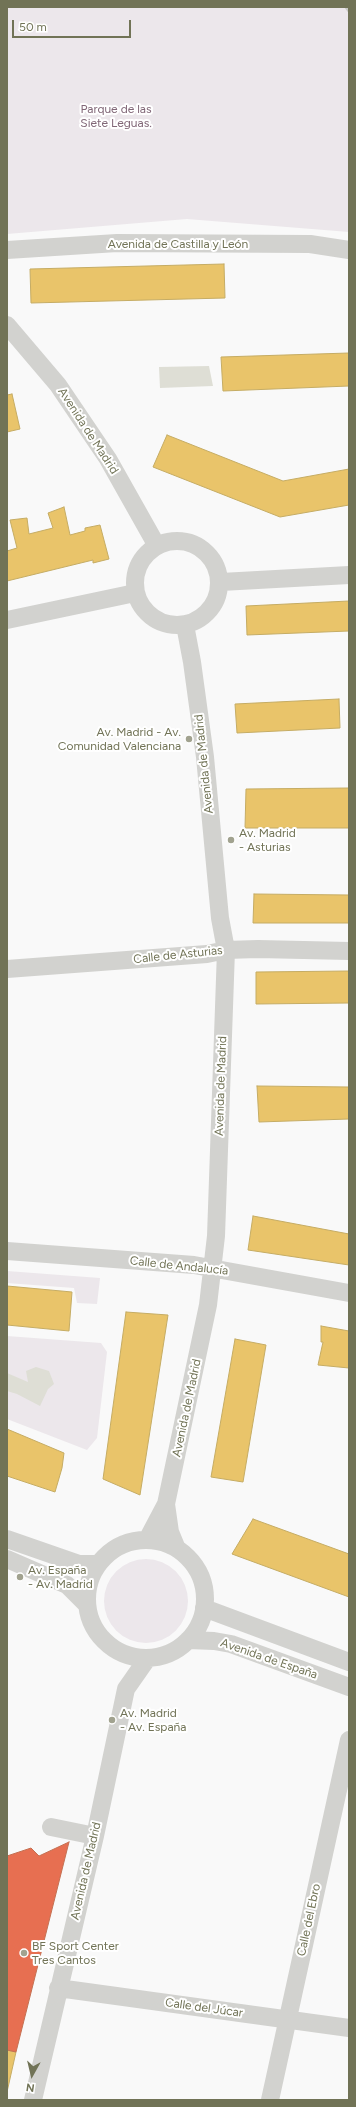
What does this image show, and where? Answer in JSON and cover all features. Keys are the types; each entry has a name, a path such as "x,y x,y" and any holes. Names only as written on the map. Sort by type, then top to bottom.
{"street":[{"name":"Avenida de Castilla y León","path":"7,250 117,244 310,244 349,250"},
{"name":"Avenida de Madrid","path":"7,325 58,385 108,459 157,546"},
{"path":"176,541 190,543 202,549 212,559 218,570 221,582 216,599 210,611 203,618 185,625 172,626 159,622 147,614 135,593 134,578 138,565 146,554 157,546 176,541"},
{"path":"221,582 349,575"},
{"path":"7,620 135,593"},
{"name":"Avenida de Madrid","path":"147,1540 166,1504 188,1407 208,1305 216,1236 226,950 220,918 205,757 192,662 185,625"},
{"name":"Calle de Asturias","path":"7,969 207,954 226,950 258,949 349,951"},
{"name":"Calle de Andalucía","path":"7,1252 212,1268 349,1293"},
{"path":"166,1504 170,1532 177,1549"},
{"path":"7,1539 79,1564 98,1564"},
{"path":"147,1540 160,1542 177,1549 186,1556 198,1571 204,1589 204,1608 200,1623 188,1640 167,1655 147,1659 130,1656 118,1651 102,1640 92,1624 87,1605 87,1591 91,1577 98,1564 109,1553 122,1545 147,1540"},
{"path":"7,1559 67,1584 87,1605"},
{"name":"Avenida de España","path":"204,1608 349,1662"},
{"name":"Avenida de España","path":"188,1640 214,1641 231,1644 349,1687"},
{"name":"Avenida de Madrid","path":"118,1651 126,1689"},
{"name":"Avenida de Madrid","path":"33,2100 58,1988 95,1836 126,1689 147,1659"},
{"name":"Calle del Ebro","path":"270,2100 349,1740"},
{"path":"51,1827 95,1836"},
{"name":"Calle del Júcar","path":"58,1988 349,2028"}],"green space":[{"name":"Parque de las Siete Leguas.","path":"7,7 349,7 349,232 187,219 7,234"},
{"path":"7,1271 100,1278 97,1304 77,1303 74,1288 7,1283"},
{"path":"7,1336 101,1343 107,1352 97,1438 87,1450 7,1419"},
{"path":"138,1559 154,1559 170,1566 181,1577 188,1593 188,1609 185,1617 176,1631 170,1636 154,1643 138,1643 122,1636 111,1625 104,1609 104,1593 111,1577 122,1566"}],"shaded area":[{"path":"209,366 213,386 160,388 159,367"},
{"path":"36,1367 49,1371 54,1384 48,1389 40,1406 17,1394 7,1391 7,1373 28,1382 26,1371"}],"building: Viviendas":[{"path":"224,264 225,298 31,303 30,269"},
{"path":"349,353 349,386 223,391 221,357"},
{"path":"12,394 20,429 7,432 7,395"},
{"path":"167,435 283,481 349,469 349,505 280,517 153,467"},
{"path":"64,507 70,535 85,531 85,528 100,525 109,559 93,563 93,560 7,581 7,551 17,548 10,520 27,518 29,534 53,528 48,513"},
{"path":"349,601 349,631 247,635 246,606"},
{"path":"339,699 340,728 237,733 235,704"},
{"path":"349,788 349,828 245,828 246,789"},
{"path":"254,894 349,895 349,923 253,923"},
{"path":"349,971 349,1003 256,1004 256,972"},
{"path":"257,1086 349,1087 349,1119 259,1122"},
{"path":"253,1216 349,1234 349,1265 248,1250"},
{"path":"7,1286 72,1292 69,1331 7,1325"},
{"path":"126,1312 168,1315 140,1495 103,1479"},
{"path":"321,1326 349,1331 349,1368 318,1365 323,1342 321,1342"},
{"path":"235,1339 266,1345 243,1482 211,1477"},
{"path":"7,1429 64,1453 62,1468 55,1492 7,1476"},
{"path":"253,1519 349,1554 349,1597 232,1554"},
{"path":"7,2050 16,2052 7,2092"}],"building: Comercios":[{"name":"BF Sport Center Tres Cantos","path":"69,1842 16,2052 7,2050 7,1856 31,1848 39,1856"}],"railway":[{"path":"346,7 349,11"}],"place":[{"name":"Av. Madrid - Av. Comunidad Valenciana","path":"189,739"},
{"name":"Av. Madrid - Asturias","path":"231,840"},
{"name":"Av. España - Av. Madrid","path":"20,1577"},
{"name":"Av. Madrid - Av. España","path":"112,1720"},
{"name":"BF Sport Center Tres Cantos","path":"24,1953"}]}
